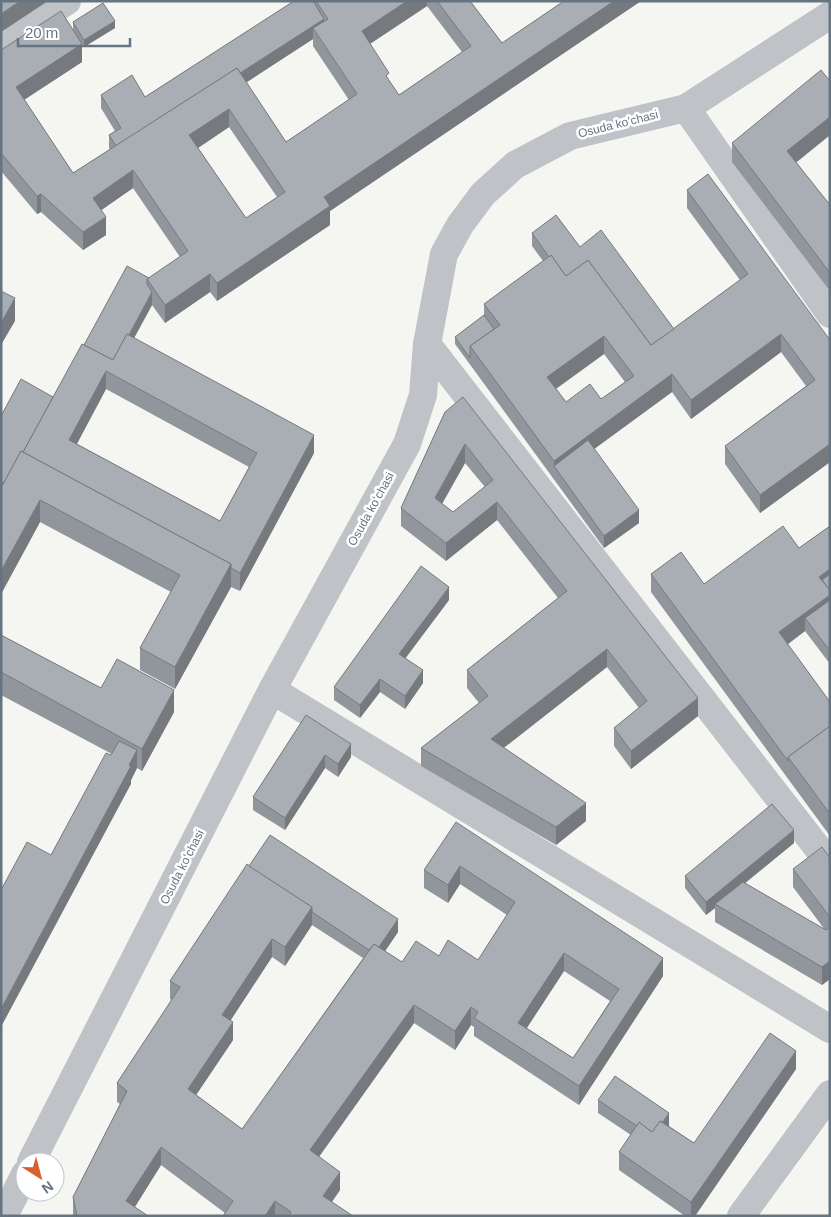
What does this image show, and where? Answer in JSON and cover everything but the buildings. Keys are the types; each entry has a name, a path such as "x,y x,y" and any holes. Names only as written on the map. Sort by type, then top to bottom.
{"street":[{"path":"1,44 67,1"},
{"name":"Osuda koʻchasi","path":"36,1152 272,690 407,444 423,395 427,344 444,254 460,225 483,194 516,165 570,136 686,108 830,15"},
{"path":"686,108 830,314"},
{"path":"427,344 830,864"},
{"path":"272,690 830,1029"},
{"path":"741,1216 830,1094"},
{"path":"4,1216 15,1194"}]}
